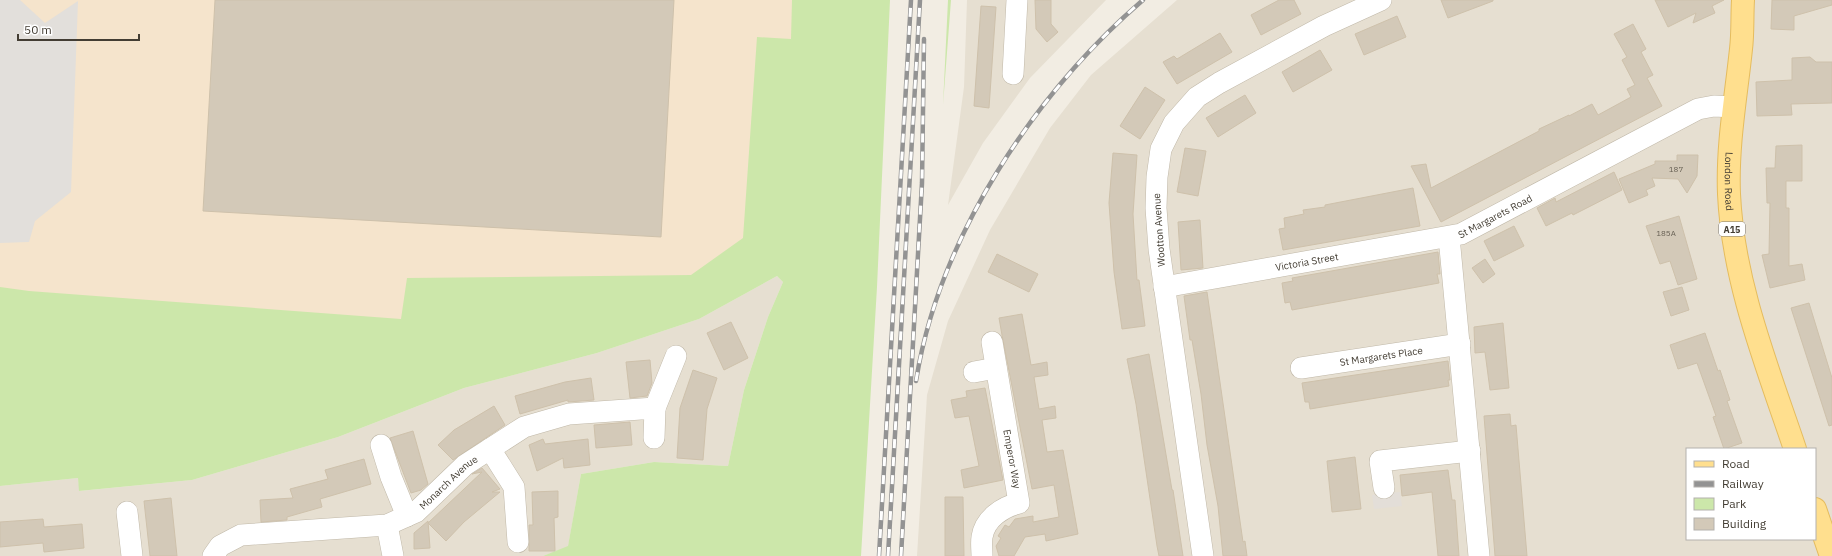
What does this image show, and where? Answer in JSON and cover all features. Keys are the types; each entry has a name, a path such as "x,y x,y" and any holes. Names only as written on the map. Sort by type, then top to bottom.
{"main road":[{"name":"London Road","path":"1743,0 1741,47 1730,149 1729,194 1733,236 1748,307 1795,448"},
{"path":"1816,512 1831,556"}],"street":[{"path":"1014,74 1017,0"},
{"name":"Wootton Avenue","path":"1203,556 1158,242 1156,208 1157,177 1161,150 1174,123 1197,97 1219,83 1324,26 1381,0"},
{"name":"St Margarets Road","path":"1479,556 1449,237 1461,234 1698,109 1714,106 1734,106"},
{"name":"Victoria Street","path":"1164,287 1449,237"},
{"name":"Emperor Way","path":"982,556 982,536 987,524 995,514 1006,506 1019,503 992,342"},
{"name":"St Margarets Place","path":"1301,368 1460,344"},
{"path":"654,438 655,408 676,356"},
{"path":"974,372 996,368"},
{"name":"Monarch Avenue","path":"213,556 220,546 241,535 387,525 416,512 465,465 524,427 570,414 655,408"},
{"path":"381,445 390,477 407,516"},
{"path":"490,448 514,487 518,542"},
{"path":"1384,488 1380,462 1470,451"},
{"path":"127,512 132,556"},
{"path":"387,525 393,556"}],"shaded area":[{"path":"0,0 830,0 744,280 0,405"},
{"path":"0,0 20,0 45,23 78,1 71,192 35,221 29,242 0,243"},
{"path":"967,0 1106,0 1030,78 983,143 948,205 964,87"},
{"path":"1177,0 1832,0 1832,556 917,556 927,395 948,321 990,230 1050,128 1091,75"},
{"path":"777,276 783,282 768,317 744,390 728,466 654,462 581,474 568,547 543,556 0,556 0,486 78,478 80,491 192,480 338,437 464,388 597,353 699,319"},
{"path":"1400,492 1402,506 1374,509 1372,495"}],"green space":[{"path":"792,0 890,0 877,287 861,556 543,556 568,546 581,474 654,462 728,466 744,390 768,317 783,282 777,276 699,319 597,353 464,388 338,437 192,480 79,491 78,478 0,486 0,287 29,291 401,319 407,278 691,275 743,238 757,37 791,39"},
{"path":"948,0 951,0 943,105"}],"building":[{"path":"215,0 674,0 661,237 203,211"},
{"path":"1035,0 1051,0 1051,24 1058,32 1047,42 1036,29"},
{"path":"1279,0 1294,0 1301,14 1261,35 1251,15"},
{"path":"1441,0 1493,0 1493,1 1448,18"},
{"path":"1655,0 1724,0 1712,6 1715,13 1693,23 1696,13 1668,27"},
{"path":"1772,0 1832,0 1832,5 1794,16 1794,30 1771,29"},
{"path":"981,6 996,7 989,108 974,106"},
{"path":"1397,16 1406,37 1364,55 1355,34"},
{"path":"1633,24 1646,49 1641,52 1653,75 1647,78 1662,106 1441,222 1411,166 1426,164 1431,188 1539,131 1539,129 1592,104 1598,115 1631,97 1627,89 1635,85 1622,60 1627,57 1614,34"},
{"path":"1220,33 1232,52 1177,84 1163,62 1174,56 1177,59"},
{"path":"1320,50 1332,70 1293,92 1282,72"},
{"path":"1810,57 1816,62 1832,62 1832,103 1791,104 1792,115 1757,116 1756,82 1792,80 1792,58"},
{"path":"1145,87 1165,100 1140,139 1120,126"},
{"path":"1245,95 1256,113 1218,137 1206,118"},
{"path":"1802,145 1802,181 1786,181 1786,208 1789,208 1789,266 1802,264 1805,280 1770,288 1762,255 1769,254 1770,203 1767,203 1766,168 1775,168 1776,146"},
{"path":"1185,148 1206,151 1198,196 1177,192"},
{"path":"1113,153 1137,155 1133,214 1137,280 1139,280 1145,326 1122,329 1114,272 1109,203"},
{"path":"1677,155 1698,155 1697,176 1687,193 1678,179 1652,178 1655,186 1646,190 1648,195 1629,203 1619,179 1655,164 1655,161 1677,161"},
{"path":"1614,172 1622,190 1573,215 1572,213 1546,226 1537,208 1555,198 1556,202"},
{"path":"1413,188 1420,226 1283,250 1279,229 1285,228 1284,218 1304,214 1303,210 1325,207 1325,205"},
{"path":"1679,216 1697,279 1678,285 1670,261 1660,264 1646,226"},
{"path":"1200,220 1203,268 1181,270 1178,222"},
{"path":"1514,226 1524,246 1494,261 1484,241"},
{"path":"1438,252 1440,274 1437,274 1439,283 1292,310 1290,302 1285,303 1282,283 1293,281 1292,278"},
{"path":"997,254 1038,274 1029,292 988,272"},
{"path":"1485,259 1495,274 1483,283 1472,268"},
{"path":"1682,287 1689,310 1671,316 1663,292"},
{"path":"1207,292 1243,542 1245,541 1247,556 1223,556 1218,506 1207,445 1201,394 1192,340 1190,340 1184,296"},
{"path":"1809,303 1832,378 1832,425 1829,426 1791,308"},
{"path":"1022,314 1031,365 1047,362 1048,375 1034,377 1039,409 1055,406 1056,418 1042,420 1047,452 1063,450 1078,534 1046,541 1045,534 1025,537 1014,556 999,556 996,546 1001,538 998,536 1005,525 1009,527 1015,519 1033,516 1033,522 1059,517 1054,485 1032,489 1002,335 999,318"},
{"path":"731,322 748,358 724,370 707,333"},
{"path":"1503,323 1509,388 1490,390 1485,352 1475,353 1474,327"},
{"path":"1705,333 1718,371 1720,370 1730,400 1727,401 1742,443 1724,448 1713,417 1716,416 1697,363 1678,369 1670,345"},
{"path":"1149,354 1183,556 1159,556 1157,546 1136,404 1127,359"},
{"path":"650,360 652,383 647,396 630,398 626,362"},
{"path":"1448,361 1450,380 1448,380 1449,386 1310,409 1309,402 1305,402 1302,383"},
{"path":"693,370 717,378 707,409 703,460 677,458 680,408"},
{"path":"591,378 594,400 568,402 568,400 520,414 515,396 565,382"},
{"path":"985,388 1003,480 964,488 961,470 979,466 969,416 955,418 951,400 967,397 966,391"},
{"path":"494,406 505,425 453,460 438,445 454,430"},
{"path":"1510,414 1511,426 1516,425 1527,556 1495,556 1484,416"},
{"path":"630,422 632,445 596,448 594,425"},
{"path":"413,431 428,484 421,490 411,493 390,438"},
{"path":"543,439 545,444 588,439 590,465 564,468 563,458 537,471 529,445"},
{"path":"1355,457 1361,509 1332,512 1327,461"},
{"path":"364,459 371,484 320,499 322,507 287,517 287,520 261,522 260,500 293,498 290,489 328,479 325,470"},
{"path":"482,468 500,489 492,492 500,492 464,522 446,541 428,523 482,472 472,474"},
{"path":"1448,470 1452,500 1455,500 1459,556 1438,556 1432,492 1402,496 1400,475"},
{"path":"558,491 558,517 554,518 555,551 529,551 529,525 533,525 532,492"},
{"path":"945,497 963,497 964,556 945,556"},
{"path":"171,498 177,556 150,556 144,501"},
{"path":"43,519 44,527 82,524 84,548 44,552 43,543 0,547 0,522"},
{"path":"428,521 430,548 414,549 414,533"}],"railway":[{"path":"879,556 911,0"},
{"path":"888,556 920,0"},
{"path":"916,381 928,327 946,274 969,222 997,172 1029,124 1065,79 1103,37 1143,0"},
{"path":"901,556 922,183 924,39"}]}
